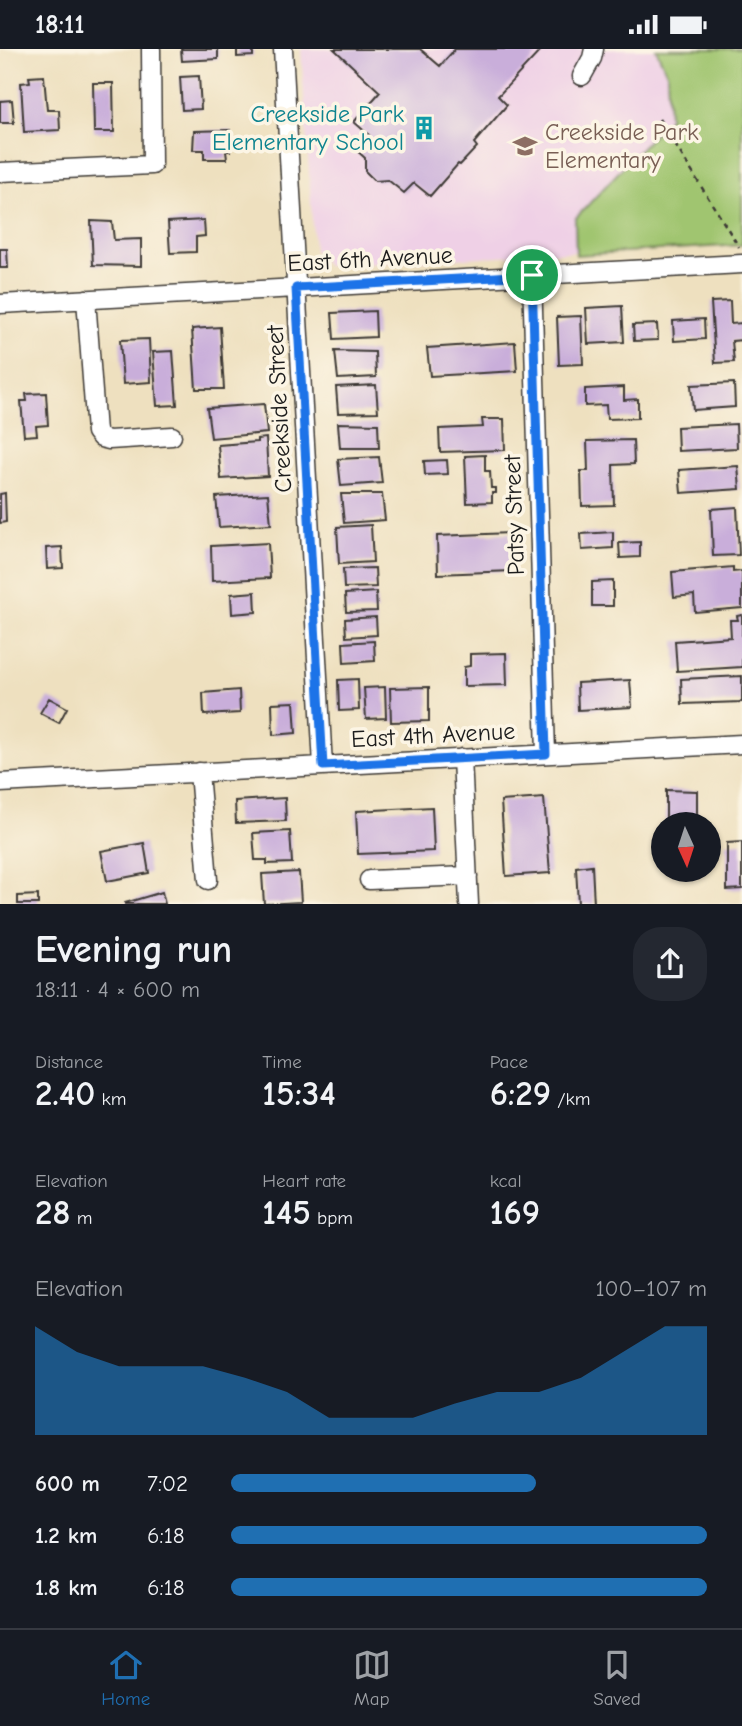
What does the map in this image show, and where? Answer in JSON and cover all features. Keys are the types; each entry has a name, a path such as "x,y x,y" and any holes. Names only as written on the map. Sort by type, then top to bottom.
{"street":[{"path":"0,172 152,165 151,49"},
{"name":"Creekside Street","path":"283,49 323,766"},
{"path":"582,76 594,49"},
{"name":"East 6th Avenue","path":"0,304 742,264"},
{"name":"Patsy Street","path":"532,275 546,754"},
{"path":"86,299 96,432 109,440 172,436"},
{"name":"East 4th Avenue","path":"0,783 742,744"},
{"path":"462,758 469,904"},
{"path":"199,772 208,880"},
{"path":"369,880 468,876"}],"path":[{"path":"659,119 741,250"}],"shaded area":[{"name":"Creekside Park Elementary","path":"301,49 742,49 742,242 327,266 314,251"}],"green space":[{"path":"656,49 742,49 742,245 576,255 575,219 669,118 667,73"}],"building":[{"path":"181,49 218,49 218,59 182,61"},
{"path":"237,49 253,49 253,56 237,57"},
{"name":"Creekside Park Elementary School","path":"334,49 420,49 440,66 455,49 542,49 498,96 507,105 474,143 477,147 430,196 414,183 404,193 388,180 375,181 365,171 365,158 356,150 369,135 354,122 380,92"},
{"path":"44,76 47,110 59,110 60,130 24,132 21,83 30,82 29,77"},
{"path":"199,76 201,109 182,110 180,77"},
{"path":"93,83 113,83 114,132 94,132"},
{"path":"12,100 14,123 0,123 0,101"},
{"path":"230,130 230,151 226,151 227,159 204,159 204,150 193,150 194,131"},
{"path":"204,220 205,236 196,237 196,252 170,253 168,222"},
{"path":"91,221 112,222 114,240 141,239 141,266 93,265"},
{"path":"0,249 7,249 8,268 0,268"},
{"path":"730,301 731,324 742,323 742,340 732,341 734,362 715,363 711,302"},
{"path":"622,306 624,342 588,344 586,308"},
{"path":"375,311 376,337 334,339 332,313"},
{"path":"581,316 583,364 559,365 557,317"},
{"path":"704,319 705,339 674,341 673,321"},
{"path":"657,324 658,340 634,341 633,325"},
{"path":"220,327 224,389 196,389 192,329"},
{"path":"149,339 151,382 123,384 120,340"},
{"path":"515,342 517,371 430,376 427,348"},
{"path":"173,351 177,405 157,406 153,352"},
{"path":"335,351 375,352 376,377 338,379"},
{"path":"734,383 735,407 693,410 691,385"},
{"path":"376,385 378,412 338,413 336,387"},
{"path":"624,387 624,400 638,399 638,418 607,419 606,405 585,406 585,389"},
{"path":"46,393 48,425 36,426 37,435 24,436 21,401 27,401 26,394"},
{"path":"264,404 267,433 211,438 207,408"},
{"path":"482,419 504,419 505,450 440,452 439,429 483,427"},
{"path":"338,423 378,424 379,448 340,448"},
{"path":"736,424 737,448 678,451 677,427"},
{"path":"266,438 268,476 221,479 218,445 257,442 257,439"},
{"path":"633,440 634,464 613,465 614,505 582,506 581,471 588,471 587,441"},
{"path":"485,455 485,471 490,471 491,488 496,488 496,493 492,493 492,502 467,503 465,456"},
{"path":"379,457 382,483 341,486 338,459"},
{"path":"447,460 448,474 425,475 424,461"},
{"path":"738,466 740,489 681,493 679,470"},
{"path":"5,493 6,522 0,523 0,494"},
{"path":"268,494 271,524 219,527 216,497"},
{"path":"341,494 382,494 385,520 344,523"},
{"path":"737,507 739,555 713,556 711,509"},
{"path":"371,525 373,562 339,564 337,527"},
{"path":"613,532 613,548 582,550 581,534"},
{"path":"510,533 512,571 438,574 437,536"},
{"path":"640,542 640,557 620,558 619,543"},
{"path":"268,543 270,578 212,581 211,546"},
{"path":"62,547 63,568 47,569 46,548"},
{"path":"733,567 733,572 742,571 742,608 695,612 694,595 674,597 672,572"},
{"path":"375,568 376,587 344,588 343,569"},
{"path":"613,581 613,606 592,606 592,582"},
{"path":"255,592 256,612 232,614 231,594"},
{"path":"376,592 377,611 346,612 345,594"},
{"path":"742,615 742,667 677,671 675,641 731,637 730,620 738,620 737,616"},
{"path":"376,617 377,635 346,637 345,619"},
{"path":"374,641 375,661 344,663 343,643"},
{"path":"506,653 507,685 464,686 464,667 470,666 470,654"},
{"path":"742,676 742,702 682,704 681,679"},
{"path":"358,679 359,710 339,711 338,680"},
{"path":"630,680 632,707 578,710 577,683"},
{"path":"385,687 386,718 366,719 364,688"},
{"path":"429,687 429,721 391,722 390,688"},
{"path":"239,690 240,713 204,715 203,693"},
{"path":"49,698 67,708 59,723 40,713"},
{"path":"294,702 296,733 273,735 272,703"},
{"path":"666,790 697,791 697,812 666,812"},
{"path":"285,798 286,821 236,823 235,801"},
{"path":"544,798 550,873 506,876 501,801"},
{"path":"432,807 434,851 358,854 356,811"},
{"path":"290,831 292,863 267,864 267,860 255,860 253,833"},
{"path":"742,842 742,889 727,890 727,843"},
{"path":"144,843 149,873 107,881 101,851"},
{"path":"592,865 594,904 578,904 576,867"},
{"path":"299,872 301,902 264,904 262,874"},
{"path":"162,892 165,904 125,904 125,903"},
{"path":"38,895 38,904 18,904 18,896"}],"place":[{"name":"Creekside Park Elementary School","path":"424,128"},
{"name":"Creekside Park Elementary","path":"525,146"}],"route":[{"path":"532,275 546,754 323,766 296,288 532,275"}]}
